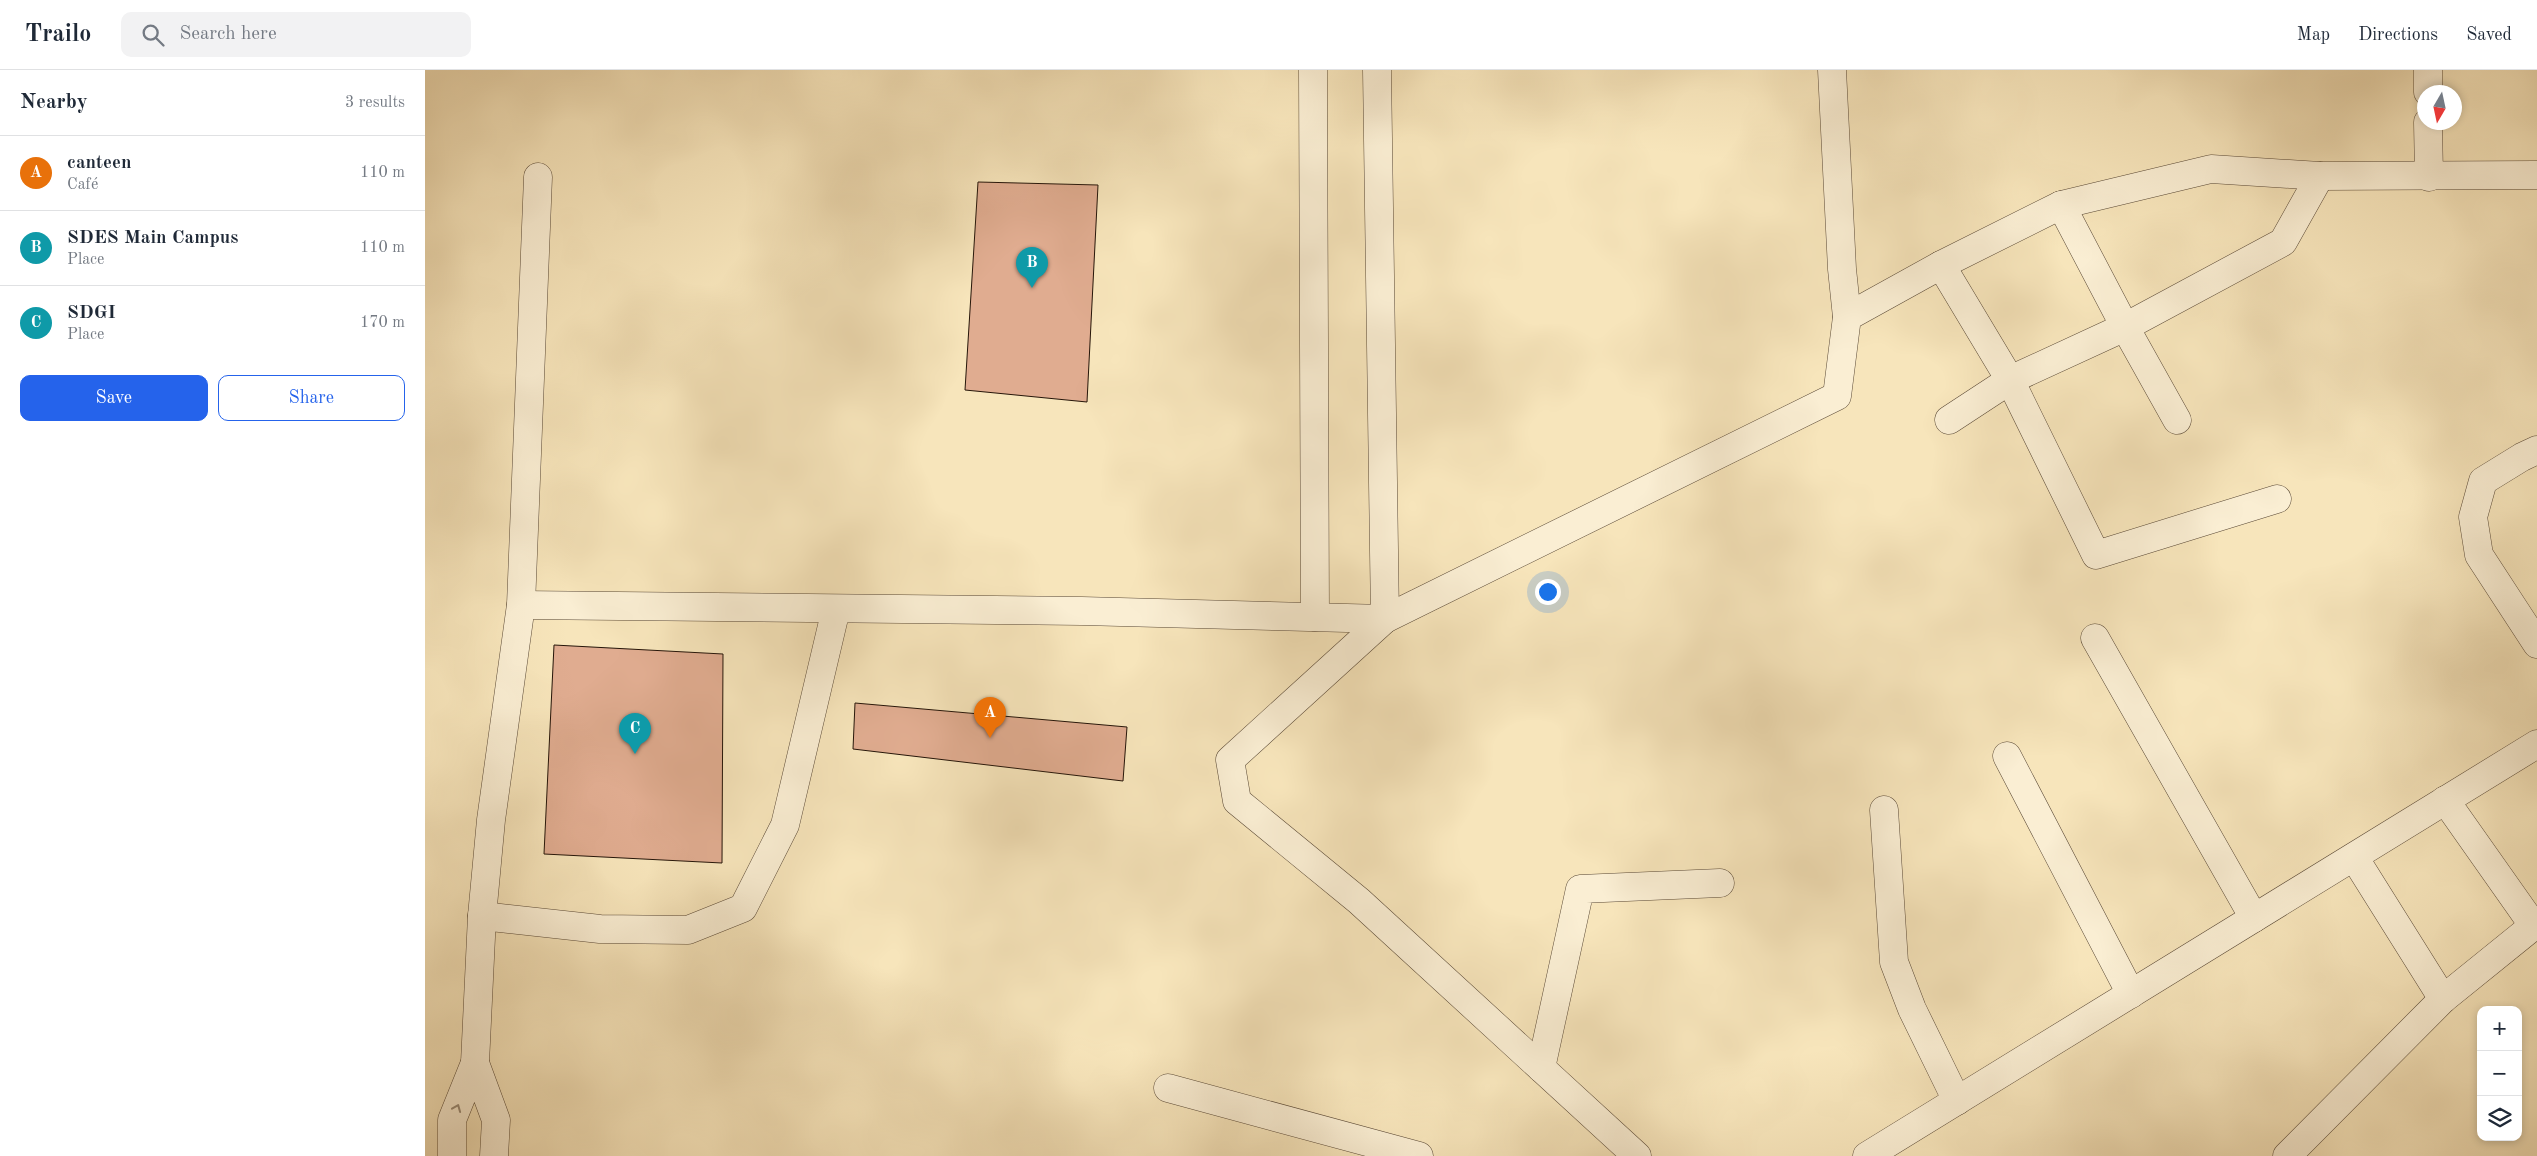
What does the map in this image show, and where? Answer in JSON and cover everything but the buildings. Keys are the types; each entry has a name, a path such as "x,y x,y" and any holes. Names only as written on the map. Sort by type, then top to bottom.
{"street":[{"path":"1313,70 1315,617"},
{"path":"1377,70 1385,619"},
{"path":"1637,1156 1359,901 1237,801 1230,760 1385,619 1837,396 1847,317 1842,268 1831,70"},
{"path":"2428,70 2428,85"},
{"path":"2429,130 2429,177"},
{"path":"1847,317 1941,265 2061,205 2211,169 2320,176 2429,177 2537,175"},
{"path":"1949,420 2010,380 2125,327 2283,242 2320,176"},
{"path":"452,1156 452,1120 475,1063 482,916 491,820 521,605 538,177"},
{"path":"2061,205 2125,327 2177,420"},
{"path":"1941,265 2010,380 2097,555 2277,499"},
{"path":"2537,450 2483,481 2473,517 2479,555 2537,644"},
{"path":"521,605 1082,611 1385,619"},
{"path":"482,916 600,929 688,930 743,908 785,825 836,608"},
{"path":"2095,638 2254,918"},
{"path":"1867,1156 2537,744"},
{"path":"2007,756 2131,994"},
{"path":"2288,1156 2443,999 2535,924 2445,800"},
{"path":"1883,810 1894,962 1911,1009 1957,1101"},
{"path":"2354,857 2443,999"},
{"path":"1541,1068 1581,888 1720,883"},
{"path":"475,1063 496,1120 494,1156"},
{"path":"1168,1088 1419,1156"}],"place":[{"name":"SDES Main Campus","path":"1032,288"},
{"name":"canteen","path":"990,738"},
{"name":"SDGI","path":"635,754"}]}
